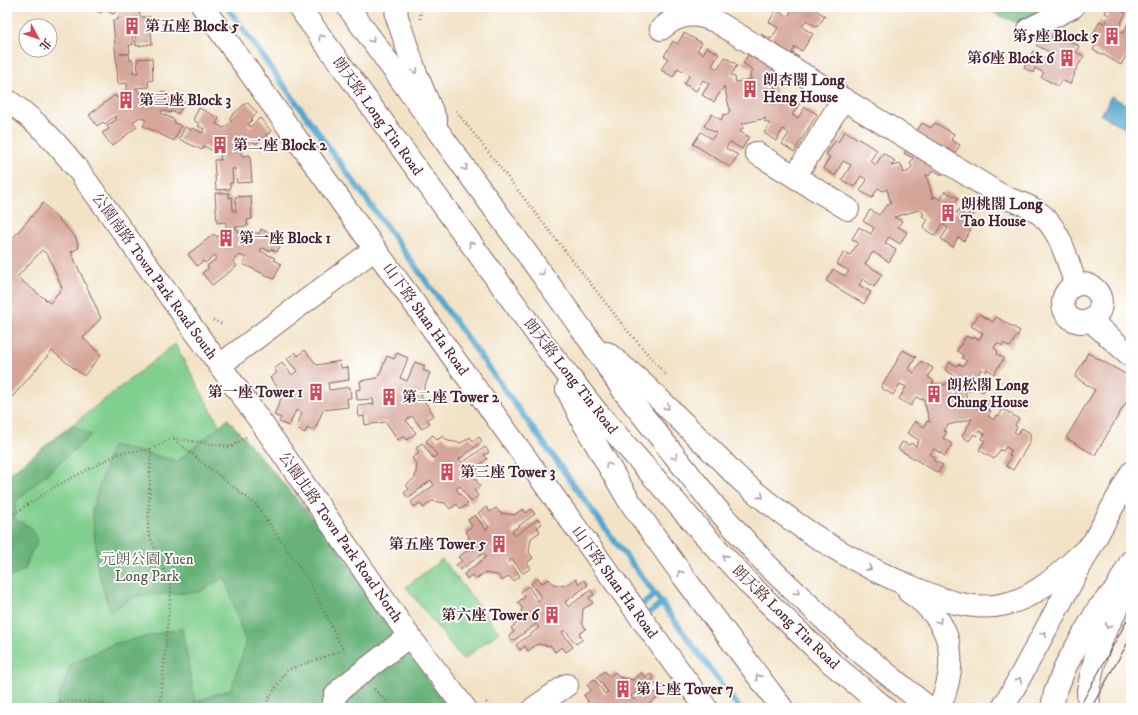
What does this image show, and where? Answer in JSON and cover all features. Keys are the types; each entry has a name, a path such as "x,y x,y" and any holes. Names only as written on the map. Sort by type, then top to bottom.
{"main road":[{"name":"山下路 Shan Ha Road","path":"203,7 375,249 706,708"},
{"name":"朗天路 Long Tin Road","path":"299,7 552,355 601,417 751,586 829,661 879,704"},
{"name":"朗天路 Long Tin Road","path":"348,7 591,342 625,393 716,508 768,566 849,643 929,708"},
{"path":"396,7 397,17 415,71 442,136"},
{"path":"1029,29 1073,7"},
{"path":"661,29 677,18 687,16 697,15 717,22 1004,196 1035,210 1052,225 1058,236 1076,285 1088,284 1095,288 1100,294 1102,301 1101,309 1097,316 1091,321 1131,356"},
{"path":"795,177 843,99"},
{"name":"公園南路 Town Park Road South","path":"7,100 36,122 63,150 220,365 375,249"},
{"path":"756,154 848,210"},
{"path":"591,342 639,380 742,481 775,508 838,550 888,578 963,605 977,607 991,606 1015,601 1032,593 1052,580 1092,544"},
{"path":"552,355 556,369 583,422 628,500 782,708"},
{"name":"公園北路 Town Park Road North","path":"220,365 409,636 464,708"},
{"path":"1003,708 1131,473"},
{"path":"1052,708 1055,694 1066,665 1098,609 1116,589 1131,561"},
{"path":"888,578 934,613 946,635 951,661 950,675 946,693 939,708"},
{"path":"1089,708 1088,691 1094,661 1098,648 1118,607 1116,589"},
{"path":"333,708 335,696 342,688 409,636"},
{"path":"534,708 567,685"}],"path":[{"path":"454,109 626,329 668,376"},
{"path":"7,518 56,486 120,453 151,449 172,438 231,447 248,435"},
{"path":"172,438 256,505 309,581 343,650 359,674 393,708"},
{"path":"151,449 148,532 171,587 160,708"},
{"path":"263,708 287,670 343,650"},
{"path":"44,708 62,701 102,703 112,708"}],"green space":[{"path":"980,7 1049,7 1019,24"},
{"name":"元朗公園 Yuen Long Park","path":"175,344 231,447 427,708 7,708 7,476"},
{"path":"228,419 335,544 448,708 55,708 71,664 113,644 182,628 195,702 231,689 246,644 225,577 199,592 135,596 110,612 98,571 92,510 112,445 178,461"},
{"path":"72,425 91,435 16,501 15,520 30,527 38,541 31,553 25,569 7,579 7,476"},
{"path":"442,559 499,632 463,660 406,587"}],"water":[{"path":"1111,96 1127,105 1126,108 1130,102 1131,103 1131,136 1128,134 1130,131 1101,115"}],"building":[{"name":"第三座 Block 3","path":"90,7 147,7 139,14 142,17 150,17 152,44 136,46 135,32 132,32 133,45 129,45 130,53 120,54 129,54 130,60 133,60 133,73 138,73 137,59 152,58 153,80 148,81 149,87 136,88 147,103 152,92 159,96 162,91 184,102 178,114 171,111 170,113 162,110 161,113 175,120 174,122 181,126 174,141 143,126 146,120 140,117 133,122 137,127 112,146 102,133 109,129 107,126 117,119 115,116 105,124 103,122 97,126 89,115 115,95 117,98 127,90 127,83 118,84 113,20 118,20 118,16 123,11 121,8 113,14 103,8 101,13"},
{"name":"朗杏閣 Long Heng House","path":"784,7 811,7 825,16 817,27 806,20 802,27 813,34 802,51 795,47 792,53 799,57 780,87 774,83 777,93 768,95 769,101 775,104 776,101 782,105 787,96 800,103 792,115 798,118 805,107 817,114 794,152 782,144 789,133 783,129 776,141 764,133 770,124 764,121 766,118 741,124 744,126 740,132 749,137 742,149 730,142 726,148 738,155 730,167 693,144 701,132 712,139 716,133 704,126 712,114 721,120 724,114 727,115 730,110 724,86 714,102 702,95 709,84 703,80 696,91 684,84 690,75 678,68 673,77 661,70 668,58 664,56 673,41 677,44 684,33 702,43 697,50 703,54 707,47 719,54 712,66 718,69 725,57 737,65 731,75 735,77 736,82 751,79 750,74 753,70 743,63 761,34 771,39 778,28 769,22 776,10 788,17 791,11"},
{"name":"第5座 Block 5","path":"1108,7 1114,7 1126,13 1118,30 1123,33 1131,18 1131,59 1126,56 1121,65 1093,50 1097,42 1091,38 1100,21 1105,24 1109,15 1105,13"},
{"name":"第6座 Block 6","path":"1045,28 1053,32 1051,37 1060,41 1062,37 1079,46 1076,52 1084,56 1074,73 1075,74 1070,84 1061,80 1058,86 1041,77 1044,73 1035,68 1033,73 1024,68 1033,51 1049,60 1053,54 1036,45"},
{"name":"第二座 Block 2","path":"247,102 257,113 251,118 252,120 248,124 250,127 260,118 271,131 256,144 253,141 240,152 243,156 250,155 252,182 237,183 236,169 232,169 233,183 230,183 230,189 216,190 214,160 221,160 220,152 224,149 222,146 215,152 204,146 202,150 179,139 185,127 191,130 193,128 202,133 204,129 198,126 200,124 193,120 199,108 219,118 216,124 224,128 232,121 229,118"},
{"name":"朗桃閣 Long Tao House","path":"922,123 931,128 935,123 954,134 951,140 960,145 942,175 933,170 929,176 926,174 933,199 934,196 940,200 945,191 958,198 951,209 957,213 964,202 976,209 970,218 976,221 964,241 958,237 953,247 941,239 948,228 942,224 935,236 923,228 928,219 922,216 924,214 919,210 894,217 902,221 898,227 907,232 900,244 889,237 885,243 896,250 889,262 873,252 865,264 882,274 874,287 863,279 859,285 871,292 864,304 826,281 833,269 845,276 849,271 837,264 844,252 850,255 858,243 852,239 859,227 871,234 874,228 863,221 870,210 879,215 886,206 891,204 887,189 883,191 878,188 872,198 860,191 867,180 861,176 854,187 842,180 851,165 843,161 835,176 823,168 830,157 826,155 835,141 838,142 845,131 877,150 870,161 876,165 883,153 895,161 891,166 901,164 904,173 909,171 912,166 910,164 913,158 904,153"},
{"name":"第一座 Block 1","path":"215,193 229,193 229,198 232,197 233,211 236,211 235,197 251,196 252,219 247,220 248,226 235,227 246,242 251,231 259,234 261,229 283,240 277,252 271,249 269,251 262,248 260,251 275,258 274,260 281,264 274,279 243,264 246,258 240,255 233,261 237,266 212,285 202,273 209,268 207,266 217,258 215,255 205,263 203,261 197,266 188,254 214,234 217,237 226,230 226,222 217,223"},
{"path":"43,203 76,238 79,248 71,252 101,318 83,338 101,355 84,376 52,351 7,403 7,245","holes":["42,250 48,255 62,288 50,303 17,277"]},
{"name":"朗松閣 Long Chung House","path":"979,314 993,322 996,317 1020,331 1010,347 1003,343 1002,346 997,343 994,348 998,351 997,354 1004,358 994,374 987,369 986,372 981,369 978,375 982,378 981,380 988,385 983,392 973,387 970,391 965,392 969,407 974,406 978,408 984,398 992,403 988,410 991,411 988,416 994,420 996,415 999,416 1003,409 1019,419 1015,425 1017,427 1014,432 1018,434 1022,428 1030,433 1030,442 1013,470 1006,466 1011,456 1009,455 1011,450 1006,447 1003,451 1000,450 994,459 979,450 985,440 982,439 985,434 979,431 976,436 974,434 969,441 962,436 972,419 948,425 944,431 947,432 943,438 952,444 945,456 934,449 930,454 935,457 933,460 943,465 938,473 898,449 902,442 909,445 911,443 916,446 919,440 907,433 915,421 924,427 927,421 930,422 923,398 922,400 916,397 911,406 899,399 906,387 900,384 893,395 881,388 903,350 916,357 909,369 914,373 921,361 933,368 928,377 934,381 932,383 938,386 962,380 945,370 950,362 957,366 958,364 963,366 967,361 962,358 963,355 957,351 966,336 973,339 974,337 979,340 983,333 971,326"},
{"name":"第一座 Tower 1","path":"305,350 317,365 340,361 341,368 348,367 349,380 328,383 329,390 350,387 351,398 347,398 348,407 323,410 314,432 307,428 305,433 296,429 302,413 296,410 289,426 279,422 281,418 274,415 283,394 270,378 277,373 274,369 282,363 292,375 297,371 287,359 295,352 298,356"},
{"name":"第二座 Tower 2","path":"397,353 408,358 400,378 407,381 415,362 425,366 423,370 430,373 421,396 434,415 427,419 430,423 422,429 412,416 406,420 416,433 407,440 404,436 398,440 386,422 365,425 364,416 359,417 358,406 374,404 373,399 357,400 356,390 361,389 360,381 378,378 387,356 394,359"},
{"path":"1088,353 1131,377 1131,394 1095,455 1066,438 1095,390 1075,377"},
{"name":"第三座 Tower 3","path":"433,435 437,440 443,436 448,441 461,443 470,437 473,441 479,437 482,442 459,459 462,463 485,447 489,452 484,455 487,459 478,466 476,480 480,486 474,490 478,496 471,502 460,486 456,489 468,504 461,509 457,504 450,509 445,503 432,501 423,508 420,503 414,507 411,502 434,485 431,480 408,498 404,493 409,489 406,485 415,478 417,464 412,458 419,453 416,448 422,443 433,458 437,455 426,441"},
{"name":"第五座 Tower 5","path":"486,507 490,512 496,508 500,513 514,515 523,509 526,513 531,509 535,514 512,531 515,536 538,519 542,524 537,527 540,532 531,538 529,552 533,558 527,563 531,568 523,573 512,559 509,561 520,576 513,581 509,576 502,581 498,575 484,573 475,580 472,575 467,579 464,574 486,557 484,553 460,570 456,565 462,561 458,557 468,550 469,536 465,531 472,526 468,520 475,515 486,530 489,527 478,513"},
{"name":"第六座 Tower 6","path":"538,578 542,583 549,579 553,584 566,586 576,579 579,584 584,580 588,585 565,602 568,607 591,590 594,595 589,598 593,603 583,609 582,623 586,629 579,634 583,639 576,644 565,630 562,632 573,647 566,652 562,647 555,652 551,646 537,644 528,651 525,646 520,650 516,645 539,628 536,624 513,641 509,636 514,632 511,628 520,621 522,608 518,602 525,597 521,591 528,586 538,601 542,598 531,584"},
{"name":"第七座 Tower 7","path":"605,671 609,677 615,672 619,677 633,680 642,673 645,677 650,673 654,679 631,696 634,700 657,683 661,688 655,692 659,696 650,703 649,708 587,708 588,701 584,695 591,690 587,685 594,679 605,694 608,692 597,677"}],"waterway":[{"path":"227,7 616,543 739,708"},
{"path":"642,605 655,594"},
{"path":"649,613 662,603"}],"tram line":[{"path":"1079,708 1131,613"},
{"path":"1091,708 1131,637"}],"place":[{"name":"第五座 Block 5","path":"132,26"},
{"name":"第5座 Block 5","path":"1112,36"},
{"name":"第6座 Block 6","path":"1067,58"},
{"name":"朗杏閣 Long Heng House","path":"750,89"},
{"name":"第三座 Block 3","path":"126,100"},
{"name":"第二座 Block 2","path":"220,145"},
{"name":"朗桃閣 Long Tao House","path":"948,213"},
{"name":"第一座 Block 1","path":"226,238"},
{"name":"第一座 Tower 1","path":"316,392"},
{"name":"朗松閣 Long Chung House","path":"934,394"},
{"name":"第二座 Tower 2","path":"389,397"},
{"name":"第三座 Tower 3","path":"447,472"},
{"name":"第五座 Tower 5","path":"499,544"},
{"name":"第六座 Tower 6","path":"552,615"},
{"name":"第七座 Tower 7","path":"623,689"}]}
